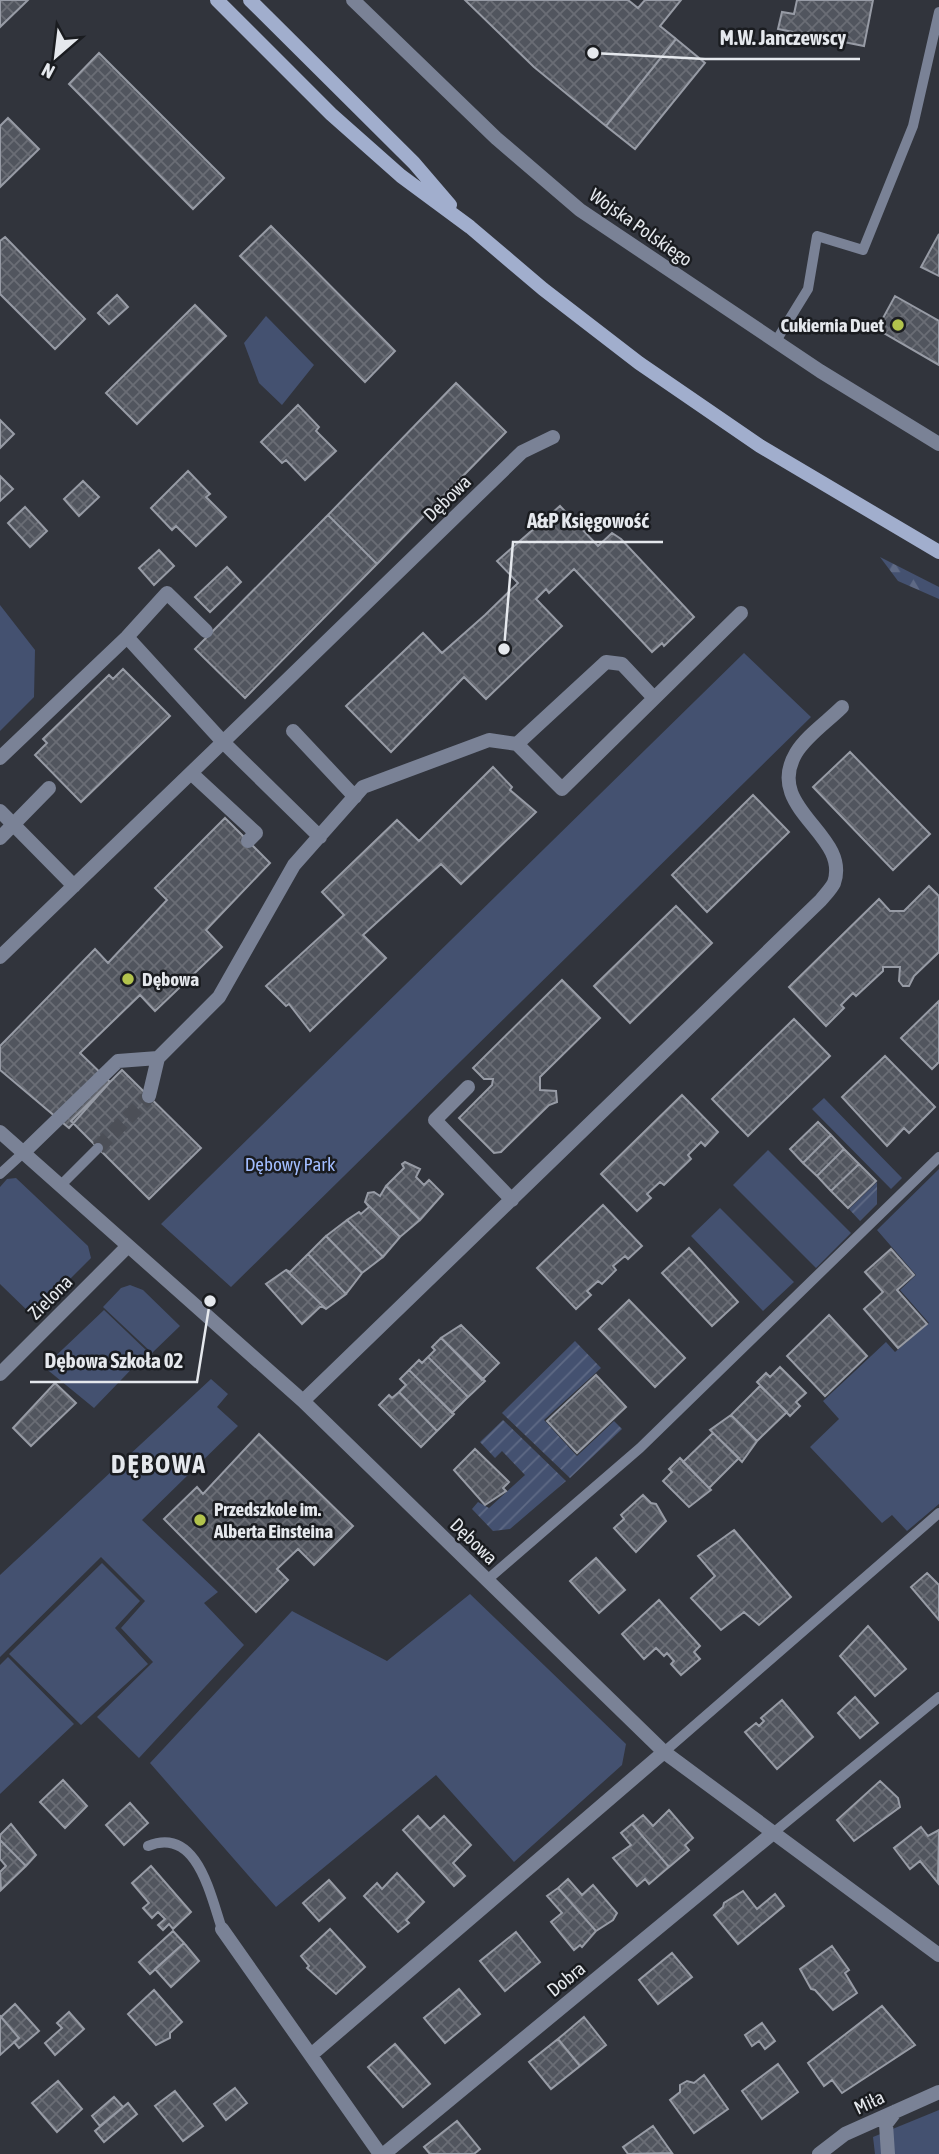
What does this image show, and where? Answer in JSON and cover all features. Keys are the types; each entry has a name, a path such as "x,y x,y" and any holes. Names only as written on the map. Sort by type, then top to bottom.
{"main road":[{"path":"217,0 331,114 401,176 470,227 543,289 639,363 760,446 939,552"},
{"path":"250,0 414,163 470,227"}],"street":[{"name":"Wojska Polskiego","path":"353,0 496,138 580,210 776,341 939,444"},
{"name":"Dębowa","path":"0,957 522,452 558,435"},
{"path":"0,758 127,637 167,593 206,631"},
{"path":"149,1096 158,1058 219,997 294,865 363,787 489,740 517,744 562,789 741,613"},
{"path":"127,637 223,742 320,837"},
{"path":"517,744 606,663 622,664 654,698"},
{"path":"303,1401 821,900 834,881 833,852 793,801 788,774 797,752 842,707"},
{"path":"293,732 355,797"},
{"path":"191,773 256,834 248,841"},
{"path":"0,838 49,788"},
{"path":"0,811 74,886"},
{"path":"23,1153 118,1060 158,1058"},
{"path":"468,1087 435,1120 512,1200"},
{"name":"Dębowa","path":"0,1132 303,1401 664,1752 937,1949"},
{"name":"Zielona","path":"0,1374 128,1246"},
{"path":"311,2054 664,1752"},
{"name":"Dobra","path":"222,1929 382,2154 773,1833"},
{"name":"Miła","path":"819,2154 845,2134 939,2092"},
{"path":"888,2154 886,2124 896,2110"}],"lane":[{"path":"776,341 808,289 817,236 863,250 913,126 939,12"},
{"path":"60,1186 98,1148"},
{"path":"0,1174 23,1153"},
{"path":"487,1580 640,1448 939,1157"},
{"path":"664,1752 939,1513"},
{"path":"773,1833 939,1697"},
{"path":"148,1846 161,1840 173,1841 187,1849 199,1865 222,1929"}],"green space":[{"path":"266,316 314,365 282,405 259,383 244,343"},
{"path":"880,557 939,587 939,599 898,581"},
{"path":"0,605 35,650 34,697 0,731"},
{"name":"Dębowy Park","path":"744,653 811,717 231,1287 161,1224"},
{"path":"824,1098 902,1178 891,1189 812,1109"},
{"path":"768,1150 851,1233 816,1268 733,1185"},
{"path":"939,1169 939,1504 907,1531 892,1515 882,1523 810,1447 839,1419 823,1401 886,1342 895,1352 929,1323 900,1290 916,1275 877,1230"},
{"path":"16,1178 88,1246 91,1258 33,1316 0,1284 0,1187 7,1179"},
{"path":"877,1182 877,1204 860,1221 849,1209"},
{"path":"720,1208 794,1282 763,1311 691,1236"},
{"path":"130,1285 143,1290 180,1326 152,1353 103,1307 121,1288"},
{"path":"104,1310 148,1352 94,1408 44,1367"},
{"path":"575,1341 601,1368 544,1420 577,1456 614,1421 622,1429 570,1478 502,1413"},
{"path":"211,1379 228,1394 217,1407 238,1426 142,1520 218,1592 204,1603 244,1645 139,1758 97,1717 153,1662 121,1628 145,1601 101,1557 0,1657 0,1575"},
{"path":"503,1420 566,1481 510,1529 493,1531 472,1509 478,1502 489,1508 525,1475 502,1451 495,1458 480,1442"},
{"path":"102,1563 140,1601 115,1628 148,1664 81,1725 9,1654"},
{"path":"470,1594 626,1744 622,1765 514,1862 436,1775 276,1907 150,1763 292,1611 387,1661"},
{"path":"8,1657 74,1724 0,1794 0,1665"},
{"path":"939,2110 939,2154 875,2154 873,2137"}],"building":[{"path":"0,0 28,0 0,27"},
{"path":"465,0 628,0 638,8 645,0 681,0 660,26 676,39 606,126 534,67"},
{"path":"797,0 873,0 864,46 778,29 782,12 794,14"},
{"path":"676,39 705,63 635,149 606,126"},
{"path":"99,53 224,178 193,209 69,84"},
{"path":"8,118 39,149 0,187 0,126"},
{"path":"271,226 395,351 365,382 240,256"},
{"path":"939,234 939,276 921,267"},
{"path":"5,237 85,319 55,349 0,294 0,241"},
{"path":"117,295 128,307 109,324 98,313"},
{"path":"895,296 939,321 939,365 877,329"},
{"path":"195,305 226,336 137,424 106,393"},
{"path":"456,383 506,432 377,564 328,515"},
{"path":"298,405 319,427 316,431 336,451 305,480 286,460 282,463 261,442"},
{"path":"0,420 14,434 0,448"},
{"path":"188,471 210,494 206,497 226,517 196,546 176,526 172,530 151,508"},
{"path":"0,476 13,489 0,501"},
{"path":"83,481 99,497 79,516 64,499"},
{"path":"560,506 598,546 612,533 621,539 694,617 664,646 662,643 652,652 574,569 549,593 546,589 536,599 562,626 486,699 464,677 391,752 346,706 423,633 442,653 485,615 518,583 497,561"},
{"path":"25,507 47,531 30,547 8,523"},
{"path":"328,515 377,564 245,698 195,649"},
{"path":"159,550 174,566 154,585 139,568"},
{"path":"227,567 241,582 210,612 195,597"},
{"path":"123,669 170,716 81,802 35,755 47,743 43,739 109,675 113,679"},
{"path":"850,752 930,834 893,870 813,787"},
{"path":"493,767 512,787 510,790 536,812 461,884 441,864 363,935 386,958 310,1031 289,1004 286,1006 266,986 344,915 322,892 397,820 419,841"},
{"path":"753,795 789,832 707,912 672,875"},
{"name":"Dębowa","path":"225,818 270,863 206,930 222,947 155,1011 140,995 80,1053 110,1082 69,1128 0,1070 0,1046 95,949 108,963 167,900 155,888"},
{"path":"929,886 939,896 939,952 914,976 909,986 903,986 899,981 900,967 883,967 883,971 856,996 853,993 841,1005 844,1008 826,1026 789,987 879,899 890,911 904,911"},
{"path":"676,906 712,943 630,1023 594,986"},
{"path":"562,980 600,1018 540,1077 540,1090 556,1091 557,1102 549,1105 501,1152 494,1153 459,1118 492,1085 493,1079 484,1079 473,1068"},
{"path":"939,1001 939,1062 932,1069 901,1038"},
{"path":"794,1019 830,1056 748,1136 712,1099"},
{"path":"885,1056 935,1107 909,1133 904,1128 887,1146 842,1097"},
{"path":"122,1070 201,1148 149,1199 71,1121"},
{"path":"682,1095 718,1132 705,1146 701,1142 688,1155 691,1159 664,1185 660,1182 647,1194 651,1198 637,1211 601,1174"},
{"path":"818,1122 831,1135 803,1163 790,1149"},
{"path":"831,1135 844,1149 817,1176 803,1163"},
{"path":"844,1149 859,1164 831,1191 817,1176"},
{"path":"405,1162 420,1169 416,1177 424,1185 429,1180 443,1194 420,1220 386,1186 404,1168 402,1164"},
{"path":"859,1164 876,1181 848,1208 831,1191"},
{"path":"386,1186 420,1220 400,1237 365,1202 368,1193 374,1192 380,1196"},
{"path":"365,1202 400,1237 383,1257 347,1220 369,1207"},
{"path":"603,1205 642,1246 628,1259 625,1256 613,1266 616,1270 602,1284 598,1281 587,1291 591,1295 576,1309 537,1268"},
{"path":"347,1220 383,1257 362,1273 326,1236"},
{"path":"326,1236 362,1273 346,1294 308,1254"},
{"path":"689,1248 738,1302 712,1326 662,1273"},
{"path":"891,1249 914,1275 897,1290 927,1324 898,1348 864,1309 883,1292 865,1272"},
{"path":"308,1254 346,1294 326,1309 286,1270 290,1272"},
{"path":"286,1270 326,1309 321,1306 302,1324 266,1284"},
{"path":"629,1300 685,1358 655,1387 599,1329"},
{"path":"829,1315 867,1356 825,1396 787,1356"},
{"path":"461,1325 499,1363 482,1380 441,1338"},
{"path":"441,1338 485,1381 468,1397 428,1357 435,1350 432,1347"},
{"path":"428,1357 468,1397 452,1413 409,1370 419,1360 422,1363"},
{"path":"780,1367 806,1393 796,1402 800,1406 790,1416 757,1382 766,1373 770,1377"},
{"path":"409,1370 454,1414 437,1431 399,1392 406,1385 400,1379"},
{"path":"596,1375 626,1407 577,1453 547,1421"},
{"path":"55,1383 76,1403 31,1446 13,1428"},
{"path":"760,1386 787,1412 757,1441 731,1415"},
{"path":"399,1392 437,1431 421,1447 379,1405 389,1395 392,1398"},
{"path":"731,1415 757,1441 742,1462 710,1430"},
{"path":"713,1433 739,1458 709,1488 683,1462"},
{"path":"259,1434 353,1526 314,1565 298,1549 277,1569 288,1580 256,1612 164,1519 197,1487 203,1494"},
{"path":"475,1449 509,1482 503,1488 506,1491 485,1505 454,1470"},
{"path":"680,1458 711,1490 689,1507 663,1481 672,1472 669,1469"},
{"path":"643,1495 656,1504 666,1521 636,1552 614,1528 624,1519 621,1515"},
{"path":"734,1530 791,1597 759,1625 744,1612 721,1630 691,1598 715,1576 698,1556"},
{"path":"596,1558 625,1590 599,1613 570,1581"},
{"path":"927,1573 939,1585 939,1620 911,1587"},
{"path":"659,1600 700,1646 694,1652 700,1659 681,1675 671,1664 674,1661 667,1653 664,1656 656,1648 644,1659 622,1634"},
{"path":"868,1626 906,1669 875,1696 840,1656"},
{"path":"855,1697 878,1723 860,1738 838,1713"},
{"path":"782,1700 813,1737 777,1769 745,1732 756,1723 759,1726 764,1721 761,1718"},
{"path":"63,1780 87,1806 65,1828 40,1802"},
{"path":"880,1781 898,1798 900,1807 854,1841 837,1820"},
{"path":"130,1803 148,1823 124,1845 106,1825"},
{"path":"669,1810 693,1838 685,1845 689,1850 669,1867 632,1824 643,1815 653,1826"},
{"path":"418,1816 430,1829 444,1816 471,1845 453,1863 465,1876 454,1886 403,1830"},
{"path":"11,1824 36,1855 26,1866 0,1840 0,1835"},
{"path":"632,1824 669,1867 649,1884 645,1879 637,1886 613,1858 631,1845 621,1833"},
{"path":"921,1827 928,1836 939,1830 938,1883 920,1861 910,1869 894,1848"},
{"path":"0,1840 26,1866 1,1890 0,1872 6,1866 0,1859"},
{"path":"151,1866 191,1912 173,1929 169,1924 163,1930 158,1925 165,1919 158,1912 152,1918 143,1908 149,1903 132,1883"},
{"path":"397,1873 424,1902 406,1920 409,1923 398,1932 364,1896 377,1883 382,1889"},
{"path":"568,1879 582,1895 593,1885 617,1913 613,1920 596,1931 558,1888"},
{"path":"329,1880 345,1898 319,1921 303,1903"},
{"path":"558,1888 596,1931 582,1947 580,1945 574,1950 551,1922 562,1913 547,1896"},
{"path":"743,1891 757,1909 775,1894 784,1906 738,1944 714,1915 724,1903"},
{"path":"330,1929 365,1967 336,1994 307,1968 309,1966 301,1956"},
{"path":"173,1931 184,1943 150,1974 139,1962"},
{"path":"516,1932 540,1962 505,1991 480,1961"},
{"path":"184,1943 199,1961 171,1987 155,1969"},
{"path":"832,1946 849,1970 845,1973 857,1993 833,2010 811,1989 800,1969"},
{"path":"672,1953 692,1977 658,2004 639,1980"},
{"path":"459,1989 480,2014 445,2043 424,2018"},
{"path":"154,1990 182,2022 170,2033 170,2038 156,2045 128,2014"},
{"path":"15,2004 39,2031 19,2048 14,2042 19,2038 1,2017"},
{"path":"882,2006 915,2045 842,2093 832,2080 824,2086 808,2063"},
{"path":"69,2012 84,2029 55,2055 45,2043 62,2028 57,2023"},
{"path":"0,2016 19,2038 0,2055"},
{"path":"584,2017 606,2045 580,2066 558,2039"},
{"path":"762,2023 775,2041 765,2049 759,2041 752,2046 745,2035"},
{"path":"558,2039 580,2066 551,2089 529,2062"},
{"path":"395,2044 430,2084 403,2107 368,2067"},
{"path":"778,2064 798,2092 762,2119 742,2091"},
{"path":"704,2075 728,2109 694,2133 670,2100 680,2092 680,2085 687,2081 694,2083"},
{"path":"58,2081 82,2109 57,2132 32,2103"},
{"path":"235,2088 247,2103 226,2120 214,2104"},
{"path":"175,2091 203,2126 183,2141 155,2106"},
{"path":"114,2097 123,2107 100,2126 92,2116"},
{"path":"128,2103 137,2114 104,2142 95,2131"},
{"path":"457,2121 480,2149 474,2154 430,2154 424,2147"},
{"path":"653,2126 672,2153 628,2154 623,2147"}],"tunnel":[{"path":"98,1148 149,1096"}],"place":[{"name":"M.W. Janczewscy","path":"593,53"},
{"name":"Cukiernia Duet","path":"898,325"},
{"name":"A&P Księgowość","path":"504,649"},
{"name":"Dębowa","path":"128,979"},
{"name":"Dębowa Szkoła 02","path":"210,1301"},
{"name":"Przedszkole im. Alberta Einsteina","path":"200,1520"}],"district":[{"name":"DĘBOWA","path":"159,1464"}]}
